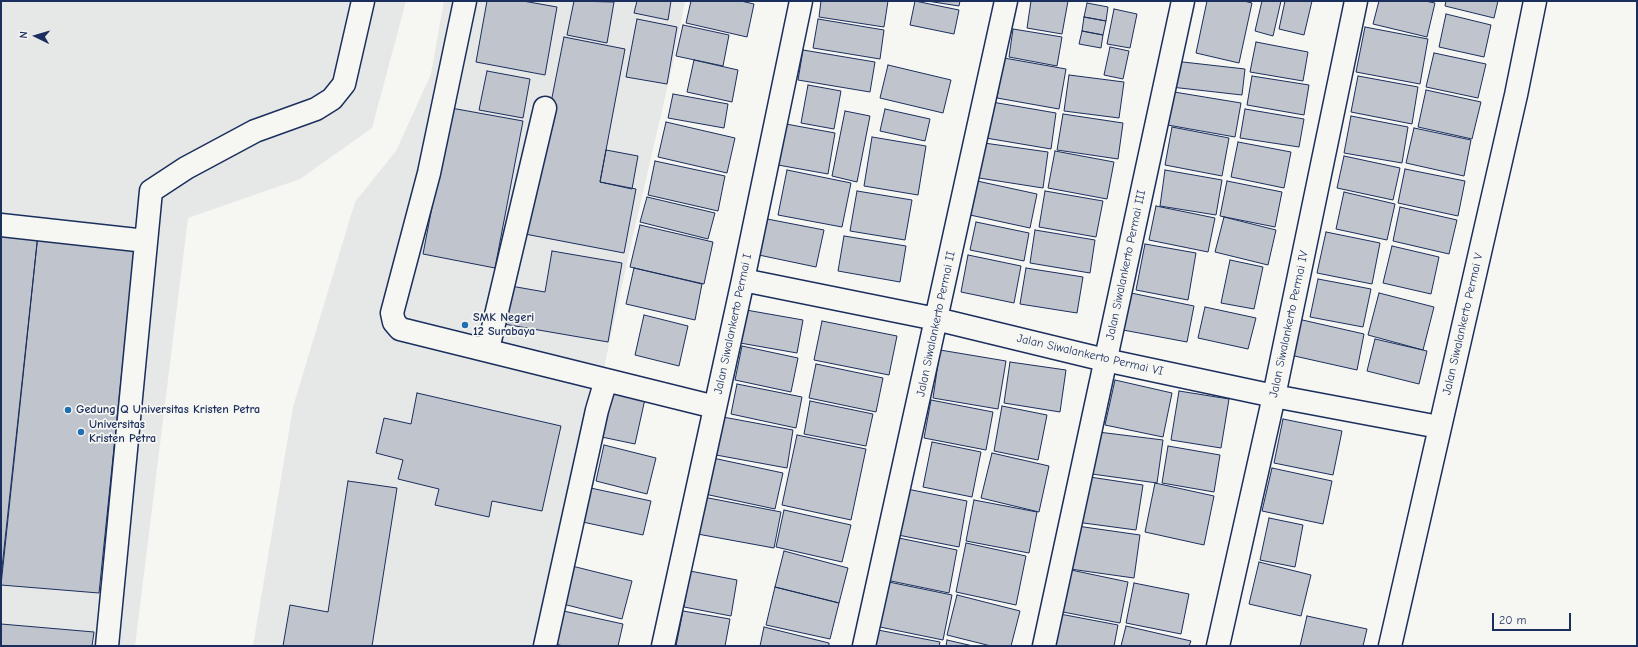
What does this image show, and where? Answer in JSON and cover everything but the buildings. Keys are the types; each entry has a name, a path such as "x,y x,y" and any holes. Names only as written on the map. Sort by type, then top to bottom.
{"street":[{"path":"107,646 151,191 186,168 255,131 316,110 332,99 344,84 363,1"},
{"path":"465,1 429,173 392,313 394,322 400,329 488,349 715,407"},
{"name":"Jalan Siwalankerto Permai I","path":"662,646 743,280 801,1"},
{"name":"Jalan Siwalankerto Permai II","path":"864,646 1006,1"},
{"name":"Jalan Siwalankerto Permai III","path":"1044,646 1183,1"},
{"name":"Jalan Siwalankerto Permai IV","path":"1218,646 1274,396 1356,1"},
{"name":"Jalan Siwalankerto Permai V","path":"1390,646 1438,427 1516,95 1535,1"},
{"path":"488,349 545,108"},
{"path":"1,225 146,241"},
{"name":"Jalan Siwalankerto Permai VI","path":"743,280 936,319 1105,360 1274,396 1438,427"},
{"path":"545,646 597,410 606,380"}],"shaded area":[{"name":"Universitas Kristen Petra","path":"1,1 406,1 372,128 300,179 188,218 135,646 1,646"},
{"name":"SMK Negeri 12 Surabaya","path":"444,1 685,1 673,63 631,244 543,646 253,646 293,407 355,202 396,151 431,74"}],"place":[{"name":"SMK Negeri 12 Surabaya","path":"465,325"},
{"name":"Gedung Q Universitas Kristen Petra","path":"68,410"},
{"name":"Universitas Kristen Petra","path":"81,432"}]}
